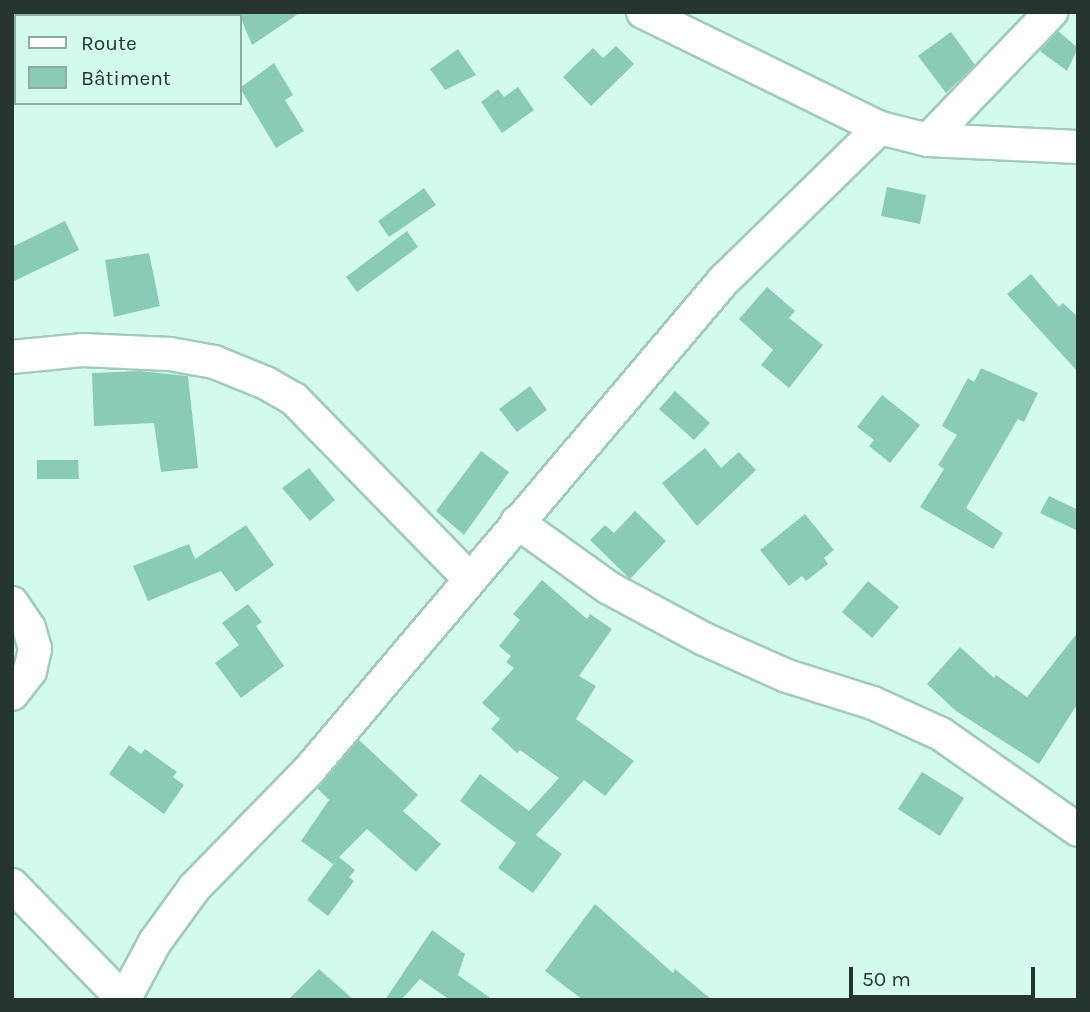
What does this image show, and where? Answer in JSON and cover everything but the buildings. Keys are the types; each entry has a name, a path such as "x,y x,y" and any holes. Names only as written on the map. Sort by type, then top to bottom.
{"street":[{"path":"643,12 880,128 928,140 1078,147"},
{"path":"928,140 1051,12"},
{"path":"12,885 124,999 155,942 195,887 310,769 468,577 724,280 880,128"},
{"path":"12,358 82,350 170,354 214,362 266,383 294,399 468,577"},
{"path":"517,522 610,588 704,639 787,676 873,702 941,734 1078,830"},
{"path":"12,603 29,628 35,649 30,671 12,694"}]}
